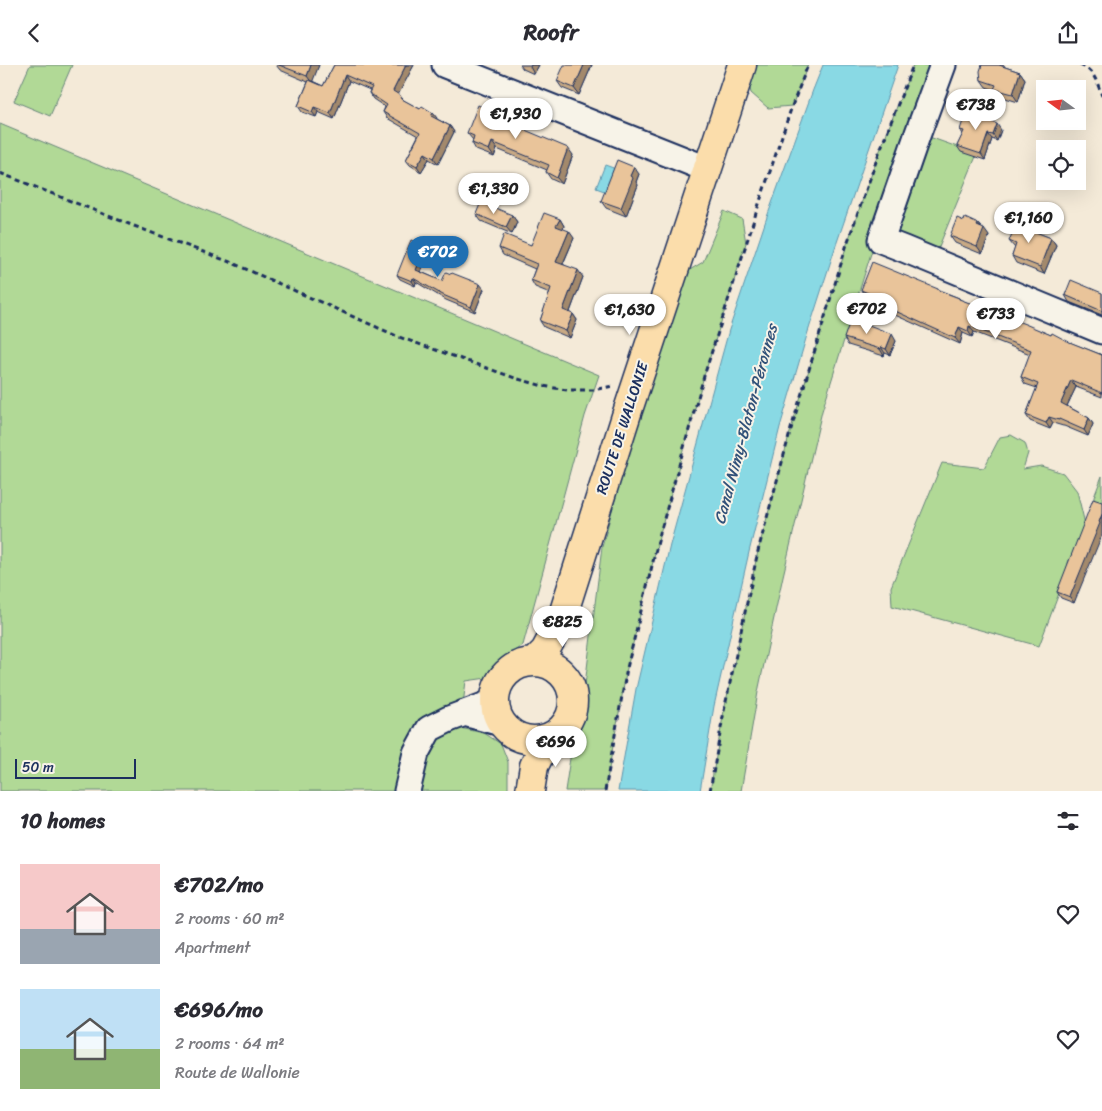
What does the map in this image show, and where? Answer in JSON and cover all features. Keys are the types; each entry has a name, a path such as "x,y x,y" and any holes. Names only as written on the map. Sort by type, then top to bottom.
{"main road":[{"name":"ROUTE DE WALLONIE","path":"560,621 742,65"},
{"path":"534,661 545,651 560,621"},
{"path":"501,719 516,737 527,740 548,739 565,726 571,716 574,703 572,691 561,665 558,652 560,621"},
{"path":"530,791 522,754 501,719 496,689 502,678 511,669 522,663 534,661 547,664 558,670 567,679"},
{"path":"530,791 534,767 539,756 557,733"}],"street":[{"path":"445,65 707,169"},
{"path":"943,65 881,240 1102,331"},
{"path":"407,791 416,753 429,729 464,713 501,719"}],"path":[{"path":"606,791 627,668 660,533 701,385 766,181 808,65"},
{"path":"710,791 724,711 758,551 786,448 847,244 913,65"},
{"path":"1080,65 1087,67 1095,77 1102,96"},
{"path":"0,173 230,262 400,337 515,378 543,386 567,390 593,390"}],"green space":[{"path":"30,65 72,65 50,116 14,101"},
{"path":"745,65 808,65 792,106 768,108 751,93"},
{"path":"913,65 943,65 918,133 977,154 933,261 873,247 822,411 758,692 741,791 710,791 724,711 758,551 791,429 847,244"},
{"path":"0,124 599,375 585,416 523,645 501,660 487,678 466,681 460,728 484,733 501,744 508,762 508,791 0,791"},
{"path":"724,211 742,219 746,243 704,376 660,533 627,668 605,791 565,791 585,685 602,547 649,376 688,271 703,262"},
{"path":"1011,435 1025,443 1028,453 1023,469 1041,466 1063,473 1077,491 1085,524 1084,540 1069,559 1064,580 1039,646 892,606 891,587 942,463 984,468 1000,437"},
{"path":"1102,476 1102,528 1094,518 1094,497"}],"water":[{"name":"Canal Nimy-Blaton-Péronnes","path":"823,65 898,65 836,245 780,427 714,706 700,791 618,791 636,689 670,545 729,330 767,217"},
{"path":"605,165 616,169 607,192 596,188"}],"building":[{"path":"279,65 311,65 307,76"},
{"path":"334,65 406,65 393,91 401,96 400,98 420,109 422,106 433,113 431,116 450,126 434,158 425,153 417,166 406,160 420,133 383,112 387,105 369,93 372,87 345,75 330,113 314,107 312,112 298,106 309,80 323,86"},
{"path":"564,65 584,65 574,88 557,81"},
{"path":"982,65 999,65 1020,72 1013,94 994,89 996,85 981,80 980,71"},
{"path":"478,105 494,112 492,114 499,117 499,119 568,148 557,178 546,172 549,165 492,142 489,150 472,143 474,136 467,133"},
{"path":"967,108 989,116 988,120 997,124 993,135 988,134 981,154 957,146 964,131 960,130"},
{"path":"617,160 634,167 630,176 633,178 621,208 601,201"},
{"path":"481,202 512,215 506,227 476,214"},
{"path":"544,213 560,219 556,226 569,231 556,262 578,270 563,310 573,314 566,331 540,321 551,288 531,280 537,264 499,248 504,234 531,245"},
{"path":"957,218 964,221 965,218 984,229 977,247 950,236"},
{"path":"1018,219 1030,224 1028,229 1051,238 1040,267 1012,256 1016,244 1009,241"},
{"path":"411,240 426,246 416,270 442,281 446,272 480,284 471,307 443,295 413,278 412,281 397,275"},
{"path":"872,262 959,299 1051,335 1052,333 1102,355 1102,393 1071,380 1061,403 1089,418 1084,430 1059,419 1049,417 1046,423 1026,415 1038,384 1021,377 1031,350 969,326 968,331 959,327 955,338 873,301 875,296 861,290"},
{"path":"1071,280 1102,293 1102,311 1065,295"},
{"path":"851,318 892,334 886,349 881,347 880,349 844,338"},
{"path":"1093,499 1102,502 1100,523 1070,597 1057,592"}]}
